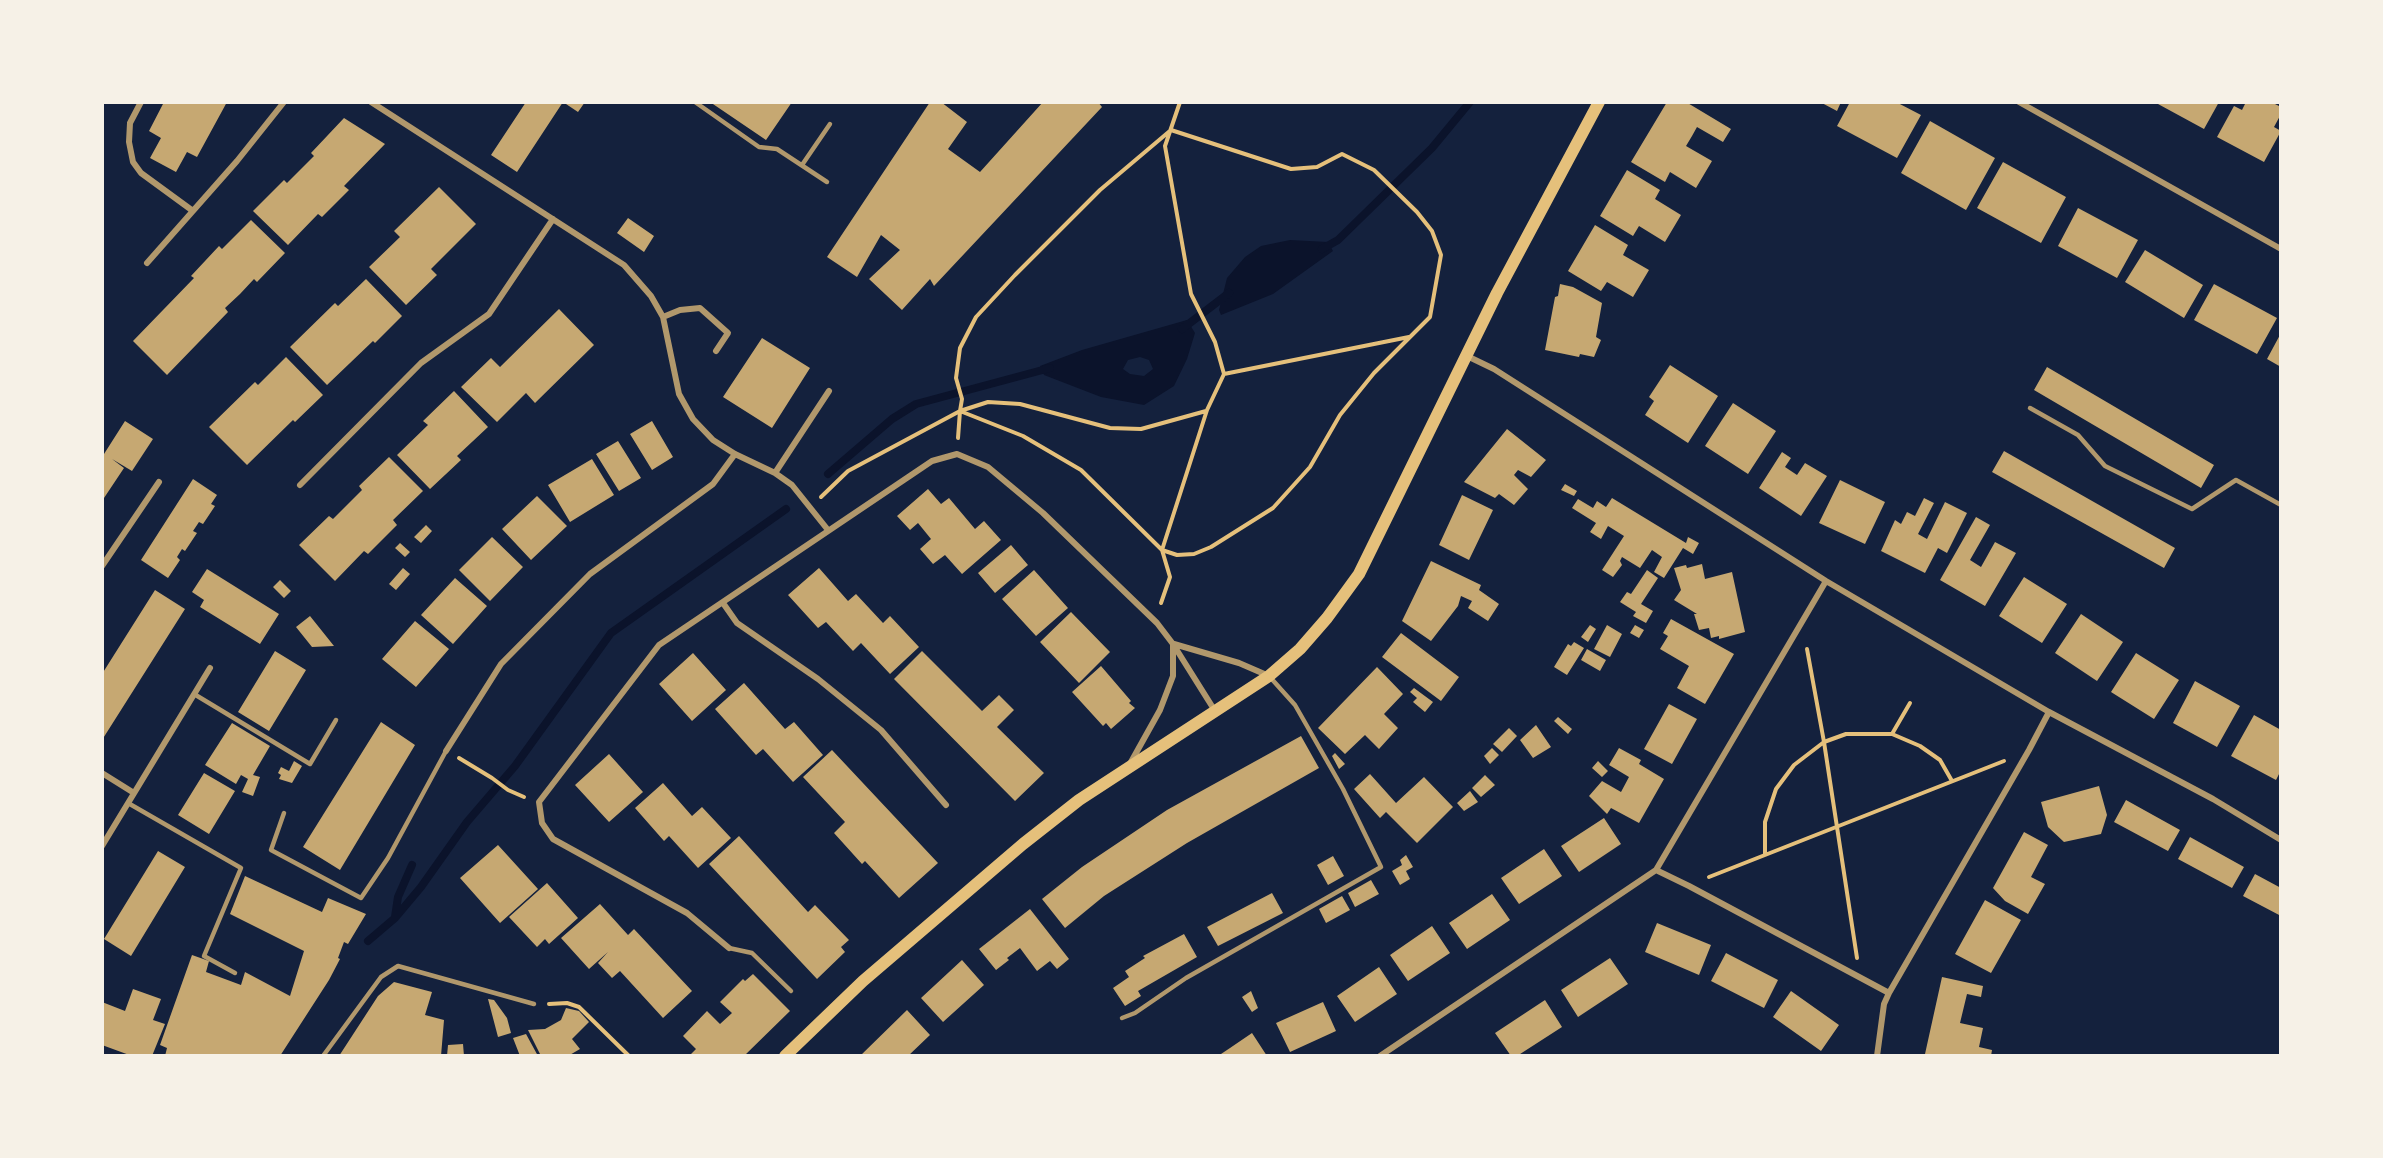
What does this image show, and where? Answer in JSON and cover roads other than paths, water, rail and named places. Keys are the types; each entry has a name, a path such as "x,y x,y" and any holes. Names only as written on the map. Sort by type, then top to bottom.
{"main road":[{"path":"785,1056 863,981 1023,844 1078,800 1269,676 1300,649 1327,618 1359,574 1497,293 1594,104"}],"street":[{"path":"141,102 130,123 129,142 133,162 141,173 193,212"},
{"path":"147,262 193,212 284,102"},
{"path":"370,102 624,265 651,296 663,317 680,394 693,419 706,433 735,454 775,473 792,485 828,530"},
{"path":"2019,102 2281,249"},
{"path":"300,484 421,363 489,314 553,219"},
{"path":"663,317 680,310 700,308 728,333 716,351"},
{"path":"1467,356 1494,369 1827,581 2049,712 2213,799 2281,840"},
{"path":"775,473 829,391"},
{"path":"446,751 501,664 590,573 713,484 735,454"},
{"path":"729,948 687,913 553,839 542,824 539,802 659,645 932,462 957,454 987,467 1019,493 1146,612 1173,644 1215,711"},
{"path":"102,566 159,482"},
{"path":"1380,1056 1656,870 1827,581"},
{"path":"723,603 736,623 818,679 881,730 946,805"},
{"path":"1173,644 1239,663 1269,676"},
{"path":"1129,766 1160,710 1173,676 1173,644"},
{"path":"102,846 210,668"},
{"path":"1877,1056 1884,1004 2049,712"},
{"path":"102,773 134,793"},
{"path":"1656,870 1890,993"}],"lane":[{"path":"695,102 759,147 777,149 826,182"},
{"path":"802,165 830,124"},
{"path":"2030,408 2078,435 2105,466 2192,509 2236,480 2281,505"},
{"path":"1122,1018 1135,1013 1186,978 1381,867 1343,789 1295,705 1269,676"},
{"path":"194,694 310,764 336,720"},
{"path":"284,813 271,850 361,898 388,858 446,751"},
{"path":"128,803 241,868 204,956 235,973"},
{"path":"729,948 752,953 790,991"},
{"path":"323,1056 381,977 398,966 534,1004"}],"water":[{"path":"1290,240 1328,242 1333,251 1273,294 1221,315 1219,310 1227,278 1245,257 1261,246"},
{"path":"1187,320 1195,333 1187,359 1174,386 1144,405 1101,397 1044,375 1040,366 1082,350","holes":["1140,357 1149,360 1153,369 1144,376 1130,374 1123,369 1128,360"]}],"waterway":[{"path":"1322,249 1338,240 1432,148 1470,102"},
{"path":"1182,329 1229,293"},
{"path":"828,474 892,419 916,404 1050,368"},
{"path":"368,941 395,918 421,887 467,822 515,766 611,633 786,509"},
{"path":"395,917 398,897 412,865"}]}
